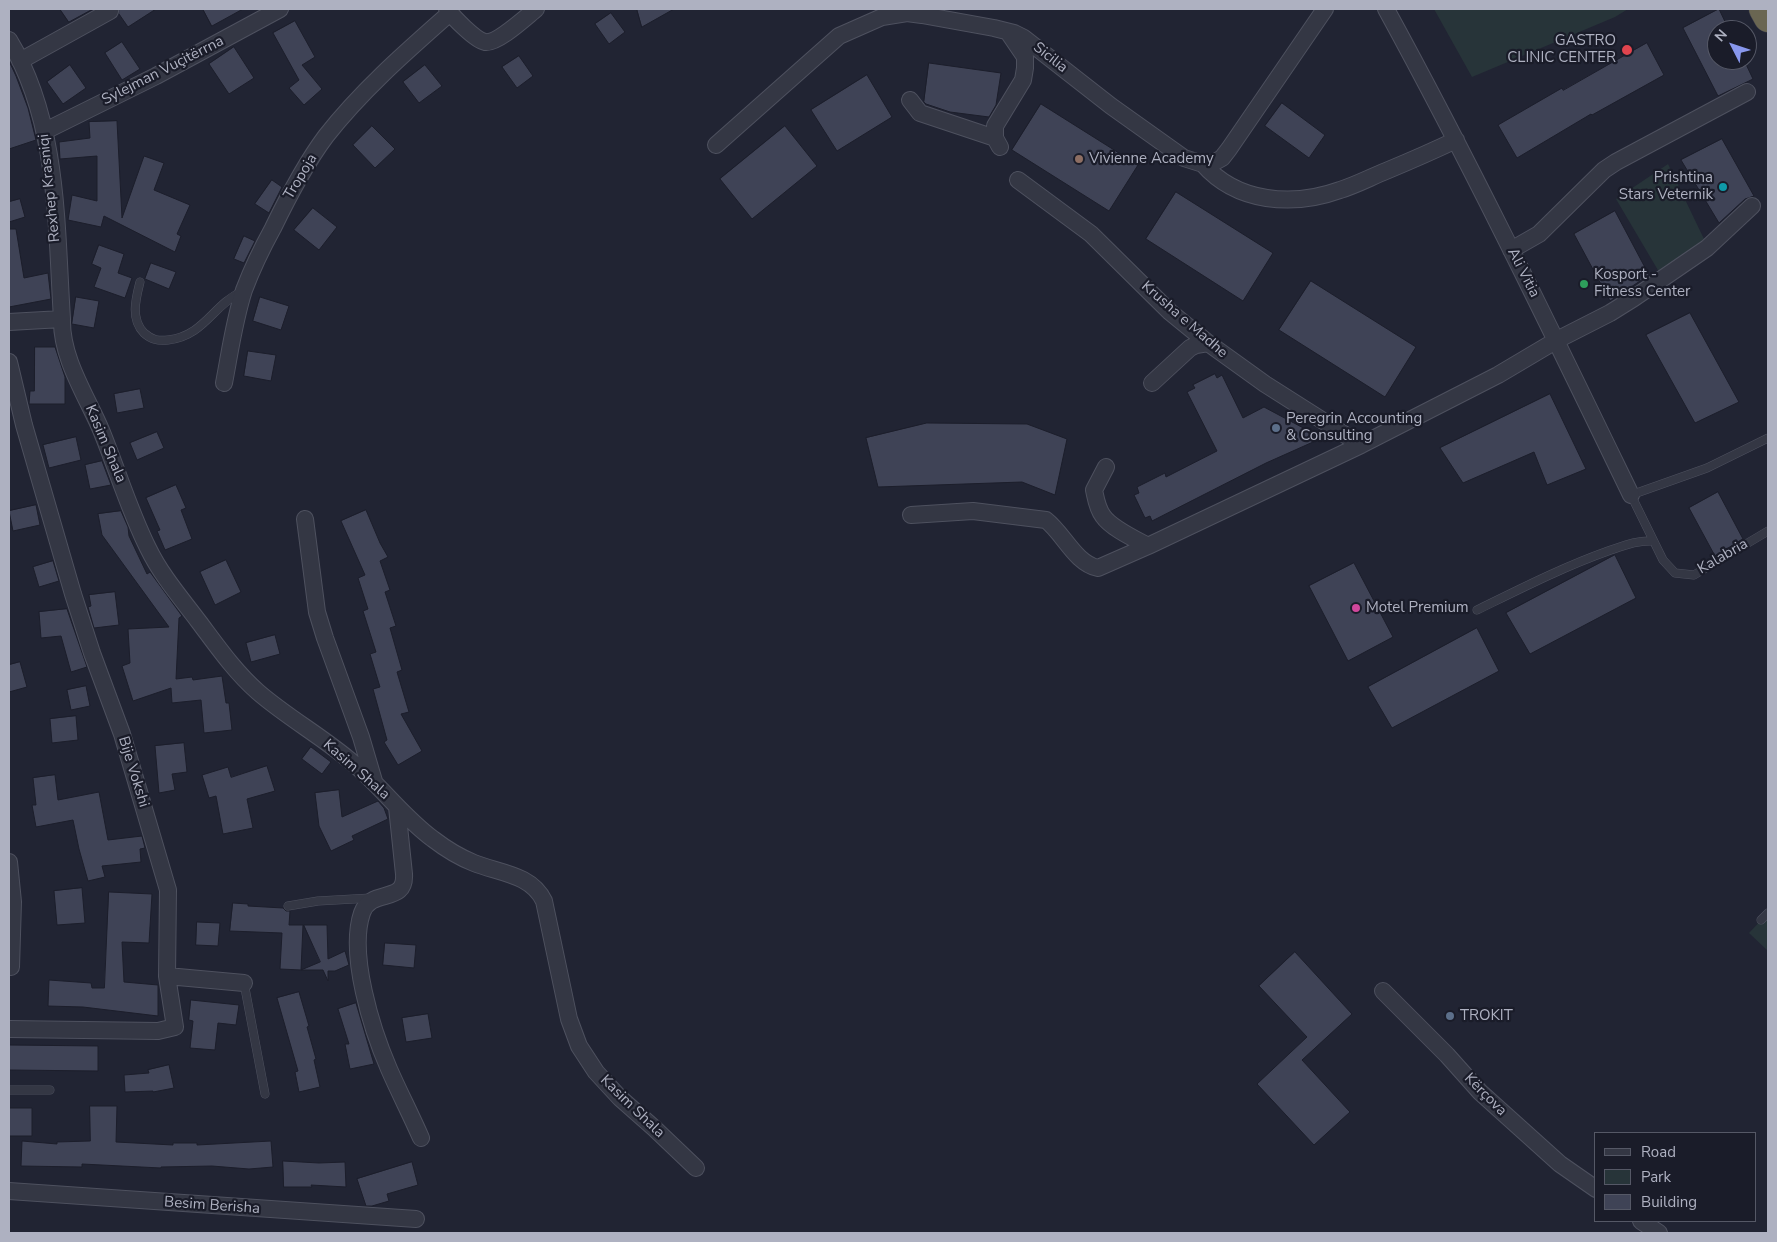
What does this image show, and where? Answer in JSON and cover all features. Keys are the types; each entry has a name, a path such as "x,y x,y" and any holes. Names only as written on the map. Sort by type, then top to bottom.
{"highway":[{"path":"1764,9 1768,18"}],"street":[{"name":"Sylejman Vuçitërrna","path":"45,130 156,76 280,9"},
{"path":"448,11 477,38 485,42 494,41 536,9"},
{"path":"1203,164 1213,163 1222,158 1325,9"},
{"name":"Ali Vitia","path":"1386,9 1456,140 1631,495"},
{"name":"Rexhep Krasniqi","path":"62,319 53,186 45,130 13,52 110,10"},
{"name":"Tropoja","path":"224,383 233,332 244,290 281,211 304,170 326,136 355,103 448,11"},
{"name":"Sicilia","path":"716,145 840,36 882,17 907,13 1008,32 1024,38 1111,106 1184,158 1203,164"},
{"path":"910,100 920,113 940,118 998,143 995,126 1023,80 1025,68 1025,57 1008,32"},
{"path":"1511,250 1539,234 1604,170 1747,92"},
{"path":"1203,164 1213,175 1238,191 1253,196 1278,199 1305,199 1339,191 1456,140"},
{"name":"Krusha e Madhe","path":"1018,180 1090,234 1170,312 1208,343 1265,384 1361,445"},
{"path":"911,515 973,511 1046,520 1080,558 1090,566 1098,568 1361,445 1498,375 1556,340 1610,313 1707,248 1752,206"},
{"path":"9,322 62,319"},
{"name":"Kasim Shala","path":"62,319 62,334 67,354 112,456 140,532 166,578 221,650 256,691 351,761 374,781 431,838 451,852 474,863 519,878 531,884 540,892 544,901 569,1019 578,1046 596,1072 620,1098 696,1168"},
{"path":"1152,383 1190,348 1208,343"},
{"name":"Bije Vokshi","path":"9,362 24,425 73,594 92,653 122,734 168,890 169,908 166,957 175,1027 158,1031 129,1032 9,1029"},
{"path":"1106,467 1094,490 1096,504 1104,517 1126,534 1148,546"},
{"path":"305,519 317,612 324,638 361,737 374,781"},
{"path":"398,807 404,874 403,885 398,892 374,898 366,906 359,922 357,948 367,1001 388,1067 421,1138"},
{"path":"9,863 13,902 11,967"},
{"path":"167,976 244,983"},
{"name":"Kërçova","path":"1383,991 1447,1055 1480,1092 1560,1164 1594,1189"},
{"name":"Besim Berisha","path":"9,1192 416,1219"},
{"path":"1642,1222 1658,1233"}],"lane":[{"path":"140,282 135,302 136,319 141,330 149,338 159,341 174,340 191,333 204,324 229,299 244,290"},
{"path":"1631,495 1707,468 1768,438"},
{"name":"Ali Vitia","path":"1631,495 1668,567 1675,573"},
{"name":"Kalabria","path":"1675,573 1694,575 1768,531"},
{"path":"1477,610 1547,576 1590,558 1641,540 1653,540"},
{"path":"288,906 318,901 374,898"},
{"path":"1761,920 1768,913"},
{"path":"244,983 265,1094"},
{"path":"9,1090 50,1090"}],"green space":[{"path":"1434,9 1628,9 1615,17 1472,77"},
{"path":"1668,164 1704,239 1662,277 1616,199"},
{"path":"1768,913 1768,951 1749,933"}],"building":[{"path":"60,9 93,9 69,22"},
{"path":"119,9 156,9 128,27 119,14"},
{"path":"203,9 243,9 212,26"},
{"path":"637,9 674,9 642,27"},
{"path":"1719,9 1724,20 1707,20 1707,70 1749,70 1753,79 1718,96 1683,28"},
{"path":"611,13 625,32 609,44 595,24"},
{"path":"295,21 315,57 302,65 322,89 304,105 289,88 299,80 273,33"},
{"path":"122,42 140,69 122,80 105,53"},
{"path":"1647,43 1664,75 1591,114 1517,158 1498,125 1562,88 1563,90"},
{"path":"234,47 254,78 229,94 209,64"},
{"path":"519,56 533,76 517,88 502,67"},
{"path":"9,61 28,108 36,140 9,149"},
{"path":"929,63 1001,73 996,105 989,117 950,112 926,104 924,102"},
{"path":"70,65 86,88 63,104 47,82"},
{"path":"425,65 442,86 419,103 403,82"},
{"path":"867,75 892,117 837,151 811,110"},
{"path":"1282,103 1325,135 1309,158 1265,126"},
{"path":"1041,104 1138,165 1109,211 1012,150"},
{"path":"117,121 122,218 144,156 164,163 154,190 190,205 177,234 181,236 175,252 104,216 101,227 68,220 72,195 97,201 97,156 60,159 59,142 90,138 89,122"},
{"path":"372,126 395,149 375,168 353,145"},
{"path":"785,126 817,166 752,219 720,179"},
{"name":"Prishtina Stars Veternik","path":"1722,139 1754,196 1745,199 1719,223 1681,160"},
{"path":"272,180 282,187 269,213 255,204"},
{"path":"1176,192 1273,253 1243,301 1146,239"},
{"path":"20,199 25,217 9,222 9,202"},
{"path":"313,208 337,227 319,250 294,230"},
{"path":"1615,211 1649,275 1610,301 1574,234"},
{"path":"9,229 16,229 24,278 48,273 51,299 9,307"},
{"path":"244,236 255,241 244,263 234,259"},
{"path":"99,245 124,254 118,273 132,278 125,298 94,287 101,268 92,264"},
{"path":"151,263 176,272 169,289 145,279"},
{"path":"1311,281 1416,347 1385,397 1279,330"},
{"path":"76,297 99,301 94,328 72,324"},
{"path":"260,297 289,306 281,330 253,321"},
{"path":"1690,313 1739,402 1695,423 1646,335"},
{"path":"35,347 55,347 65,377 65,404 29,404 30,391 34,391"},
{"path":"248,351 276,355 271,381 244,376"},
{"path":"1215,374 1217,378 1222,375 1243,418 1264,407 1322,438 1266,463 1152,521 1150,516 1145,518 1134,495 1139,493 1137,487 1165,473 1166,477 1217,451 1187,392 1195,388 1193,385"},
{"path":"140,389 144,408 117,413 114,394"},
{"path":"1550,394 1586,469 1547,485 1534,452 1463,483 1440,448"},
{"path":"927,423 1027,424 1067,439 1055,495 1022,482 878,487 866,438"},
{"path":"157,432 164,448 137,460 130,443"},
{"path":"76,437 81,460 49,468 43,445"},
{"path":"102,461 111,485 90,489 85,465"},
{"path":"176,485 186,508 181,510 192,539 165,550 157,531 160,530 146,498"},
{"path":"1718,492 1743,539 1715,556 1689,508"},
{"path":"36,505 40,525 13,531 9,511"},
{"path":"366,510 388,557 380,561 390,590 385,592 396,626 390,628 402,670 397,672 409,712 401,714 422,751 398,765 384,742 387,740 373,689 380,687 370,654 376,652 363,611 368,609 358,578 365,575 341,521"},
{"path":"121,511 128,527 129,536 147,574 150,572 182,616 179,618 176,679 192,677 193,680 222,676 226,703 229,703 232,730 204,733 201,700 172,703 171,688 133,701 122,666 130,663 128,629 169,627 102,535 98,514"},
{"path":"1615,555 1636,598 1530,654 1506,613"},
{"path":"226,560 241,592 215,605 200,572"},
{"path":"53,561 59,581 39,587 33,567"},
{"path":"1354,563 1393,637 1348,661 1309,586"},
{"path":"115,592 119,625 94,628 88,607 91,606 89,595"},
{"path":"67,609 87,667 71,672 61,636 41,638 39,612"},
{"path":"1477,628 1499,671 1392,728 1368,687"},
{"path":"275,635 280,654 251,662 246,643"},
{"path":"20,662 27,687 9,692 9,665"},
{"path":"86,686 90,706 71,710 67,690"},
{"path":"76,716 78,740 52,743 50,719"},
{"path":"184,743 187,772 172,774 175,790 159,793 155,746"},
{"path":"311,747 331,762 322,774 302,759"},
{"path":"267,766 275,791 247,799 253,828 223,834 216,796 209,798 202,775 228,767 231,777"},
{"path":"55,775 58,800 99,792 108,840 142,836 145,848 140,849 141,862 102,866 105,877 88,881 73,820 36,827 32,805 36,805 33,778"},
{"path":"339,790 342,817 378,801 384,808 388,819 352,836 354,840 331,851 319,826 315,793"},
{"path":"82,888 85,923 57,925 54,891"},
{"path":"109,892 152,894 149,943 122,942 124,982 158,985 158,1016 83,1007 48,1006 49,980 91,983 92,988 104,988"},
{"path":"233,903 283,908 286,911 290,911 289,925 303,925 301,970 280,969 282,933 230,931"},
{"path":"197,922 220,923 218,946 196,945"},
{"path":"304,925 327,925 328,959 345,951 349,965 335,971 328,971 328,981 323,970 301,970 320,962"},
{"path":"385,943 416,945 414,968 383,965"},
{"path":"1295,952 1352,1014 1302,1060 1350,1112 1314,1145 1257,1084 1307,1037 1259,986"},
{"path":"299,992 309,1026 307,1027 316,1059 314,1060 320,1087 299,1092 295,1072 298,1071 277,998"},
{"path":"191,1000 239,1005 236,1025 218,1023 215,1050 190,1048 193,1021 189,1020"},
{"path":"356,1003 374,1064 350,1069 345,1044 349,1044 338,1009"},
{"path":"428,1014 432,1038 406,1042 402,1018"},
{"path":"9,1045 98,1046 98,1071 9,1070"},
{"path":"169,1065 174,1088 153,1092 125,1092 124,1075 149,1073 148,1070"},
{"path":"90,1106 117,1106 116,1142 173,1145 173,1143 197,1143 197,1145 271,1141 273,1167 249,1169 212,1166 161,1168 82,1164 82,1167 21,1166 22,1141 57,1144 57,1142 90,1141"},
{"path":"9,1108 32,1108 32,1136 9,1136"},
{"path":"283,1161 345,1162 346,1187 311,1185 312,1187 284,1187"},
{"path":"412,1162 418,1185 387,1194 389,1201 366,1206 357,1179"}],"place":[{"name":"GASTRO CLINIC CENTER","path":"1627,50"},
{"name":"Vivienne Academy","path":"1079,159"},
{"name":"Prishtina Stars Veternik","path":"1723,187"},
{"name":"Kosport - Fitness Center","path":"1584,284"},
{"name":"Peregrin Accounting & Consulting","path":"1276,428"},
{"name":"Motel Premium","path":"1356,608"},
{"name":"TROKIT","path":"1450,1016"}]}
